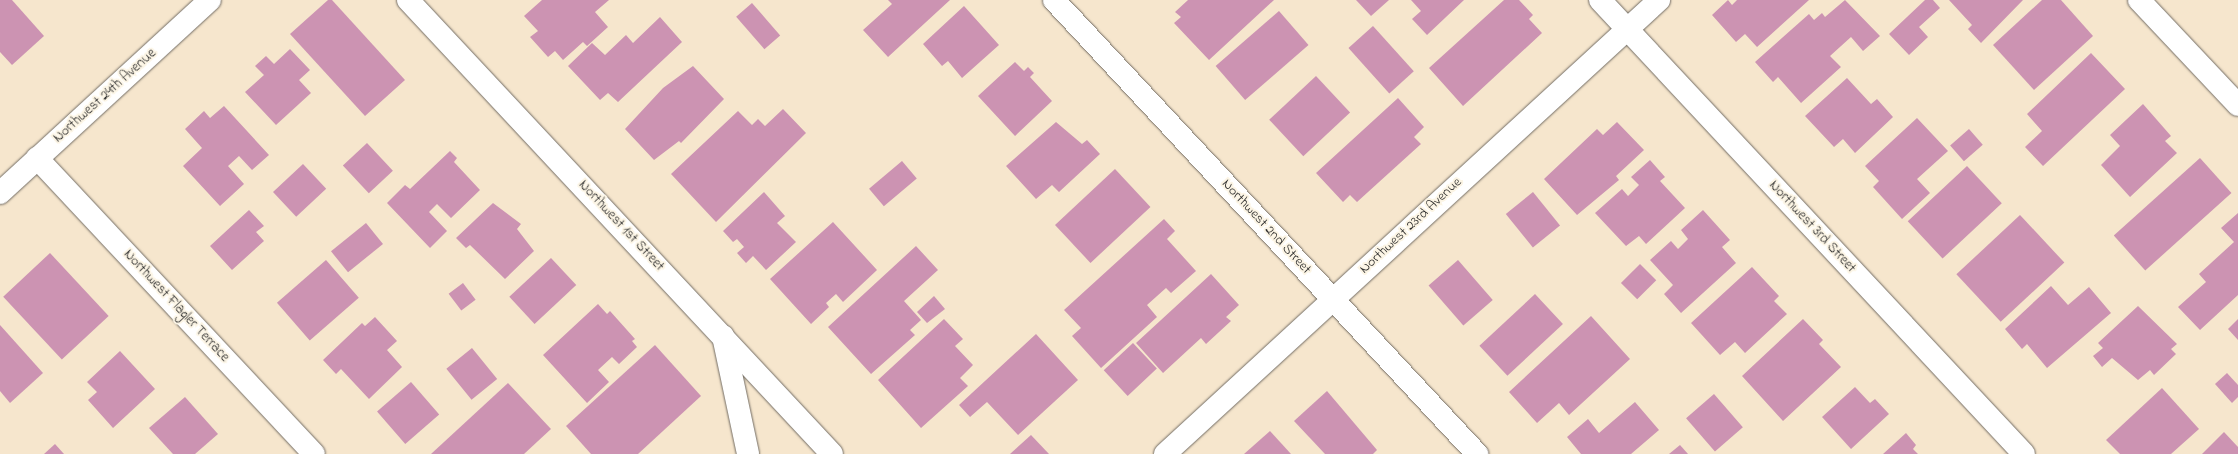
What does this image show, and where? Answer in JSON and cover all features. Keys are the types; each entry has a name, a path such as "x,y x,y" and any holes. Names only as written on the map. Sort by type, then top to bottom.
{"street":[{"name":"Northwest 24th Avenue","path":"0,193 210,0"},
{"name":"Northwest 1st Street","path":"408,0 723,335 832,454"},
{"name":"Northwest 2nd Street","path":"1054,0 1477,454"},
{"name":"Northwest 3rd Street","path":"1600,0 2024,454"},
{"name":"Northwest 23rd Avenue","path":"1165,454 1659,0"},
{"path":"2139,0 2238,105"},
{"name":"Northwest Flagler Terrace","path":"37,158 314,454"},
{"path":"723,335 748,454"},
{"path":"812,432 815,454"}],"building":[{"path":"0,0 12,0 44,36 12,65 0,52"},
{"path":"328,0 332,0 405,80 365,116 290,34"},
{"path":"542,0 609,0 595,12 608,27 587,46 583,42 563,60 555,51 548,57 530,37 538,31 524,16"},
{"path":"888,0 950,0 888,57 863,30 892,4"},
{"path":"1188,0 1274,0 1209,60 1174,23 1181,17 1175,12"},
{"path":"1356,0 1389,0 1371,16"},
{"path":"1411,0 1464,0 1427,35 1412,19 1421,11"},
{"path":"1504,0 1519,0 1533,15 1529,19 1542,33 1463,106 1429,68"},
{"path":"1728,0 1732,5 1737,0 1809,0 1757,47 1745,34 1736,42 1712,15"},
{"path":"1845,0 1880,36 1863,51 1851,37 1830,56 1841,67 1801,103 1778,77 1773,82 1755,62 1809,14 1814,20 1822,13 1825,17"},
{"path":"1925,0 1933,0 1940,8 1919,27 1928,37 1909,55 1889,34"},
{"path":"1949,0 2023,0 1981,43 1968,29 1972,25"},
{"path":"2042,0 2061,0 2093,36 2034,90 1993,45"},
{"path":"752,3 780,35 764,49 736,17"},
{"path":"964,6 999,45 962,78 948,61 942,66 923,44"},
{"path":"1279,11 1309,45 1245,100 1216,66"},
{"path":"660,17 682,42 618,102 608,93 600,100 568,66 592,43 605,55 626,35 633,43"},
{"path":"1373,26 1414,71 1389,93 1348,48"},
{"path":"290,49 310,70 299,80 311,93 276,125 245,92 264,75 255,66 266,56 274,64"},
{"path":"2091,53 2125,89 2043,166 2025,147 2042,131 2027,114"},
{"path":"1015,62 1024,71 1028,67 1034,73 1030,77 1052,101 1015,136 978,96"},
{"path":"693,66 724,99 681,143 679,141 654,160 625,129 663,88"},
{"path":"1316,76 1350,113 1303,156 1269,120"},
{"path":"1847,78 1871,104 1877,99 1893,117 1855,153 1843,139 1834,147 1805,116"},
{"path":"1398,98 1424,127 1414,137 1421,144 1357,202 1350,195 1343,202 1316,173"},
{"path":"2143,104 2171,136 2165,141 2177,153 2130,197 2101,165 2120,146 2110,135"},
{"path":"224,106 269,155 252,170 239,156 228,166 244,184 220,206 183,166 202,148 185,129 204,111 210,118"},
{"path":"783,109 806,133 716,222 671,174 738,111 752,125 758,119 765,126"},
{"path":"1917,118 1948,151 1917,179 1930,193 1902,219 1873,187 1879,181 1865,166"},
{"path":"1056,122 1082,144 1087,140 1100,154 1059,192 1052,185 1036,199 1006,166"},
{"path":"1617,122 1644,150 1616,176 1619,180 1577,215 1544,179 1597,129 1603,135"},
{"path":"1969,129 1983,145 1964,161 1950,145"},
{"path":"367,143 393,171 369,193 343,166"},
{"path":"450,151 457,158 454,162 480,190 451,218 437,204 429,212 447,231 430,248 387,203 405,185 410,189"},
{"path":"2200,158 2231,193 2145,271 2114,236"},
{"path":"1650,160 1665,177 1660,181 1685,208 1646,244 1639,236 1626,246 1595,213 1622,189 1628,196 1639,185 1631,177"},
{"path":"902,161 917,179 884,206 869,189"},
{"path":"303,164 326,189 296,217 273,192"},
{"path":"1967,166 2002,203 1943,259 1908,221"},
{"path":"1115,169 1150,207 1090,263 1055,225"},
{"path":"764,192 785,216 777,223 796,242 766,270 753,256 746,263 737,253 744,247 737,239 733,242 723,231"},
{"path":"1533,192 1560,225 1533,247 1506,214"},
{"path":"493,203 521,224 517,229 534,251 505,279 470,245 466,248 456,238"},
{"path":"249,210 264,226 256,232 264,241 232,270 210,246"},
{"path":"1703,210 1730,240 1722,247 1736,263 1681,313 1664,294 1673,285 1650,260 1671,241 1678,249 1688,239 1681,230"},
{"path":"2238,213 2238,295 2200,330 2178,307 2206,282 2199,274 2234,242 2221,228"},
{"path":"2020,215 2064,263 2001,322 1956,274"},
{"path":"1164,219 1175,231 1167,239 1196,271 1171,293 1166,288 1147,305 1157,317 1101,368 1072,336 1081,328 1064,310"},
{"path":"833,222 877,270 843,302 836,294 826,303 829,307 811,324 770,279"},
{"path":"366,223 383,244 348,272 331,251"},
{"path":"916,246 938,270 904,301 921,320 910,330 915,335 871,374 828,327"},
{"path":"50,253 109,316 62,360 3,297"},
{"path":"551,258 576,285 535,324 509,297"},
{"path":"326,260 359,298 310,340 277,303"},
{"path":"1458,260 1493,300 1463,326 1429,286"},
{"path":"1640,264 1656,280 1637,299 1621,283"},
{"path":"1752,267 1779,296 1774,301 1787,314 1745,353 1735,342 1720,355 1691,323"},
{"path":"1211,274 1239,305 1226,317 1231,321 1206,344 1201,338 1163,373 1136,343"},
{"path":"463,283 476,300 461,311 449,294"},
{"path":"2051,286 2068,305 2089,287 2111,313 2047,368 2027,344 2022,349 2005,329"},
{"path":"1535,294 1563,324 1507,376 1479,346"},
{"path":"934,296 945,309 927,323 917,312"},
{"path":"598,304 607,314 610,311 635,339 632,341 637,347 619,364 612,357 598,370 609,382 587,403 543,355"},
{"path":"2138,306 2177,344 2171,349 2176,354 2154,375 2150,370 2138,380 2112,358 2102,367 2093,356 2103,348 2098,343"},
{"path":"1591,316 1630,359 1569,415 1559,403 1537,423 1509,392"},
{"path":"375,317 397,341 387,350 402,367 369,399 341,369 336,374 323,360 362,323 365,326"},
{"path":"944,319 963,339 955,346 973,365 960,378 968,386 921,428 878,380"},
{"path":"1803,319 1823,340 1819,344 1841,367 1783,421 1742,376"},
{"path":"2238,319 2238,340 2228,329"},
{"path":"0,325 43,373 10,403 0,391"},
{"path":"1036,334 1078,380 1018,435 987,402 970,417 959,405"},
{"path":"1133,343 1157,369 1128,396 1104,370"},
{"path":"655,345 701,396 638,454 591,454 566,426"},
{"path":"472,348 497,379 472,400 446,369"},
{"path":"120,351 155,389 113,428 88,400 97,392 87,382"},
{"path":"2227,373 2238,385 2238,397 2232,403 2215,384"},
{"path":"411,382 439,414 405,444 377,412"},
{"path":"508,383 551,429 524,454 431,454"},
{"path":"1855,387 1870,403 1875,399 1889,414 1851,449 1822,417"},
{"path":"2162,388 2199,429 2171,454 2120,454 2106,440"},
{"path":"1327,391 1377,450 1373,454 1325,454 1294,421"},
{"path":"1714,394 1743,427 1715,451 1686,418"},
{"path":"185,397 218,434 195,454 173,454 149,428"},
{"path":"1635,402 1659,430 1631,454 1581,454 1567,437 1588,419 1599,433"},
{"path":"1270,431 1291,454 1244,454"},
{"path":"2224,432 2238,447 2238,454 2202,454"},
{"path":"1906,433 1916,445 1913,449 1918,454 1883,454"},
{"path":"1031,435 1049,454 1010,454"},
{"path":"55,444 64,454 44,454"},
{"path":"1680,445 1688,454 1669,454"}]}
